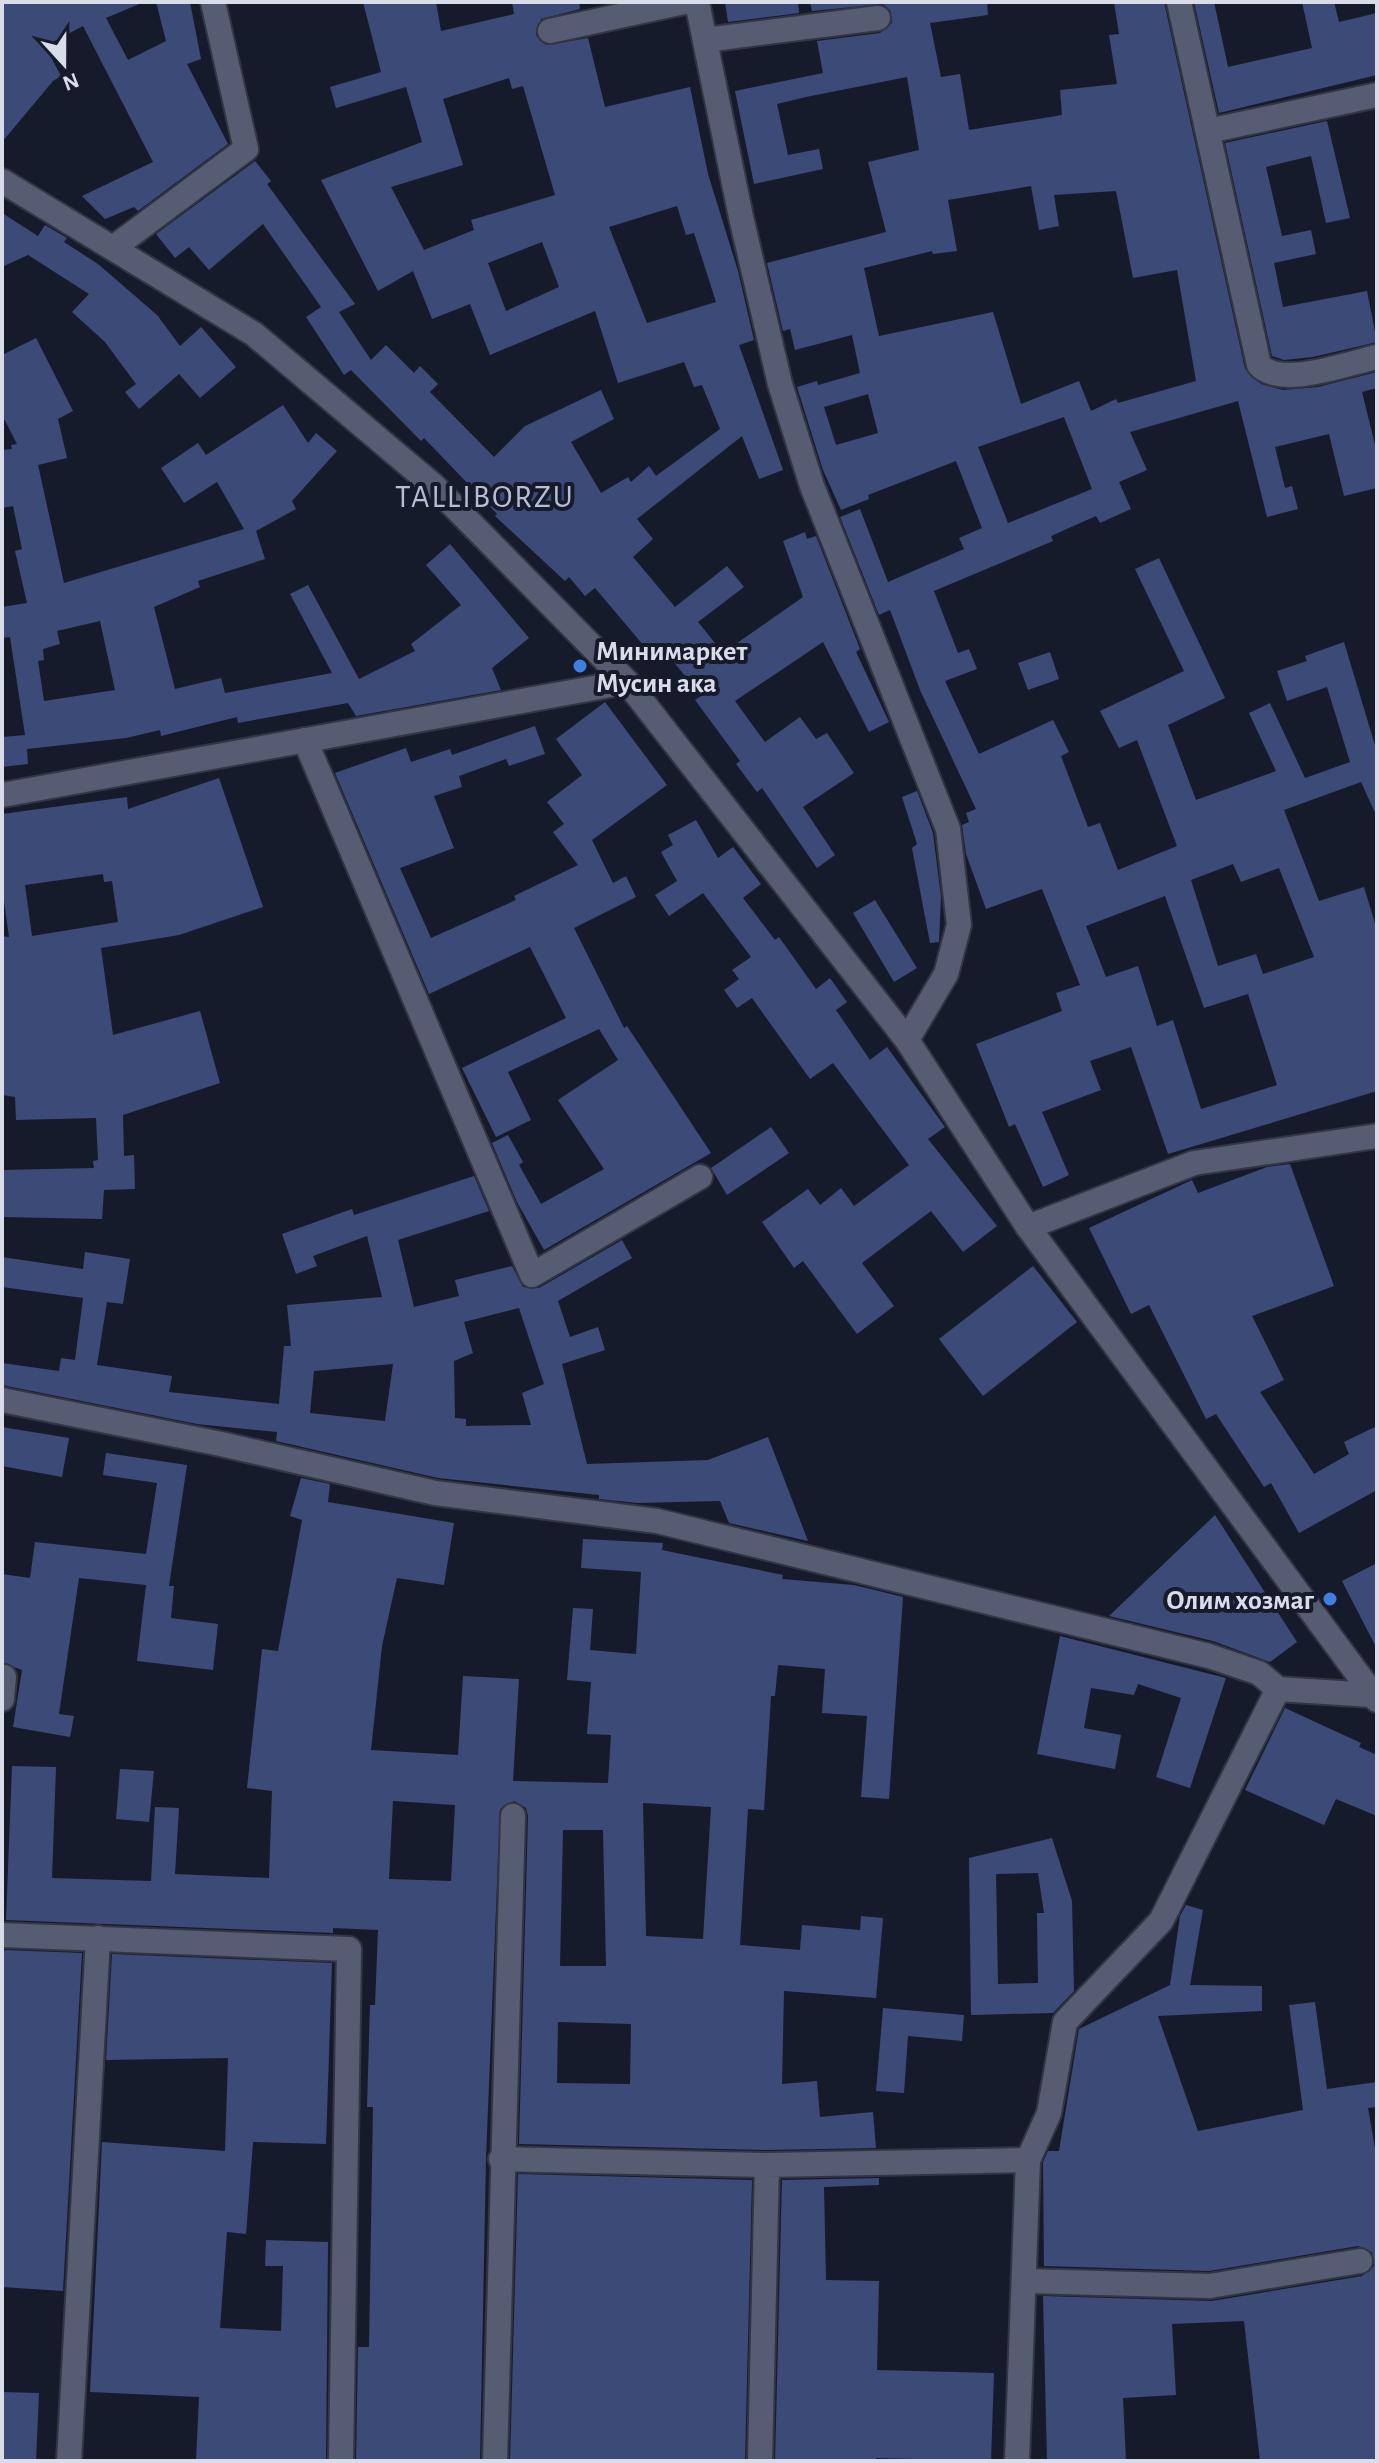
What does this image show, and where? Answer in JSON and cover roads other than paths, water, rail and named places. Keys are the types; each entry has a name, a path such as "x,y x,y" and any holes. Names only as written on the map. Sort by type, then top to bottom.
{"street":[{"path":"113,248 246,149 213,2"},
{"path":"550,31 684,2"},
{"path":"697,2 741,217 780,384 832,538 948,829 959,925 946,974 907,1040"},
{"path":"1179,2 1259,365 1271,375 1294,376 1377,357"},
{"path":"705,40 878,18"},
{"path":"1208,131 1377,95"},
{"path":"2,181 266,344 434,486 627,682 907,1040 1028,1227 1374,1697"},
{"path":"2,795 627,682"},
{"path":"305,740 532,1275 700,1177"},
{"path":"1028,1227 1194,1163 1377,1136"},
{"path":"2,1400 221,1444 435,1493 657,1521 1209,1656 1259,1673 1278,1689 1374,1697"},
{"path":"1017,2461 1026,2281 1028,2160 1049,2113 1065,2022 1161,1921 1278,1689"},
{"path":"495,2461 501,2159 513,1816"},
{"path":"2,1935 349,1949 341,2461"},
{"path":"69,2461 98,1938"},
{"path":"501,2159 767,2165 1028,2160"},
{"path":"760,2461 767,2165"},
{"path":"1026,2281 1210,2286 1360,2261"}],"place":[{"name":"Минимаркет Мусин ака","path":"580,666"},
{"name":"Олим хозмаг","path":"1330,1599"}],"district":[{"name":"TALLIBORZU","path":"485,496"}]}
